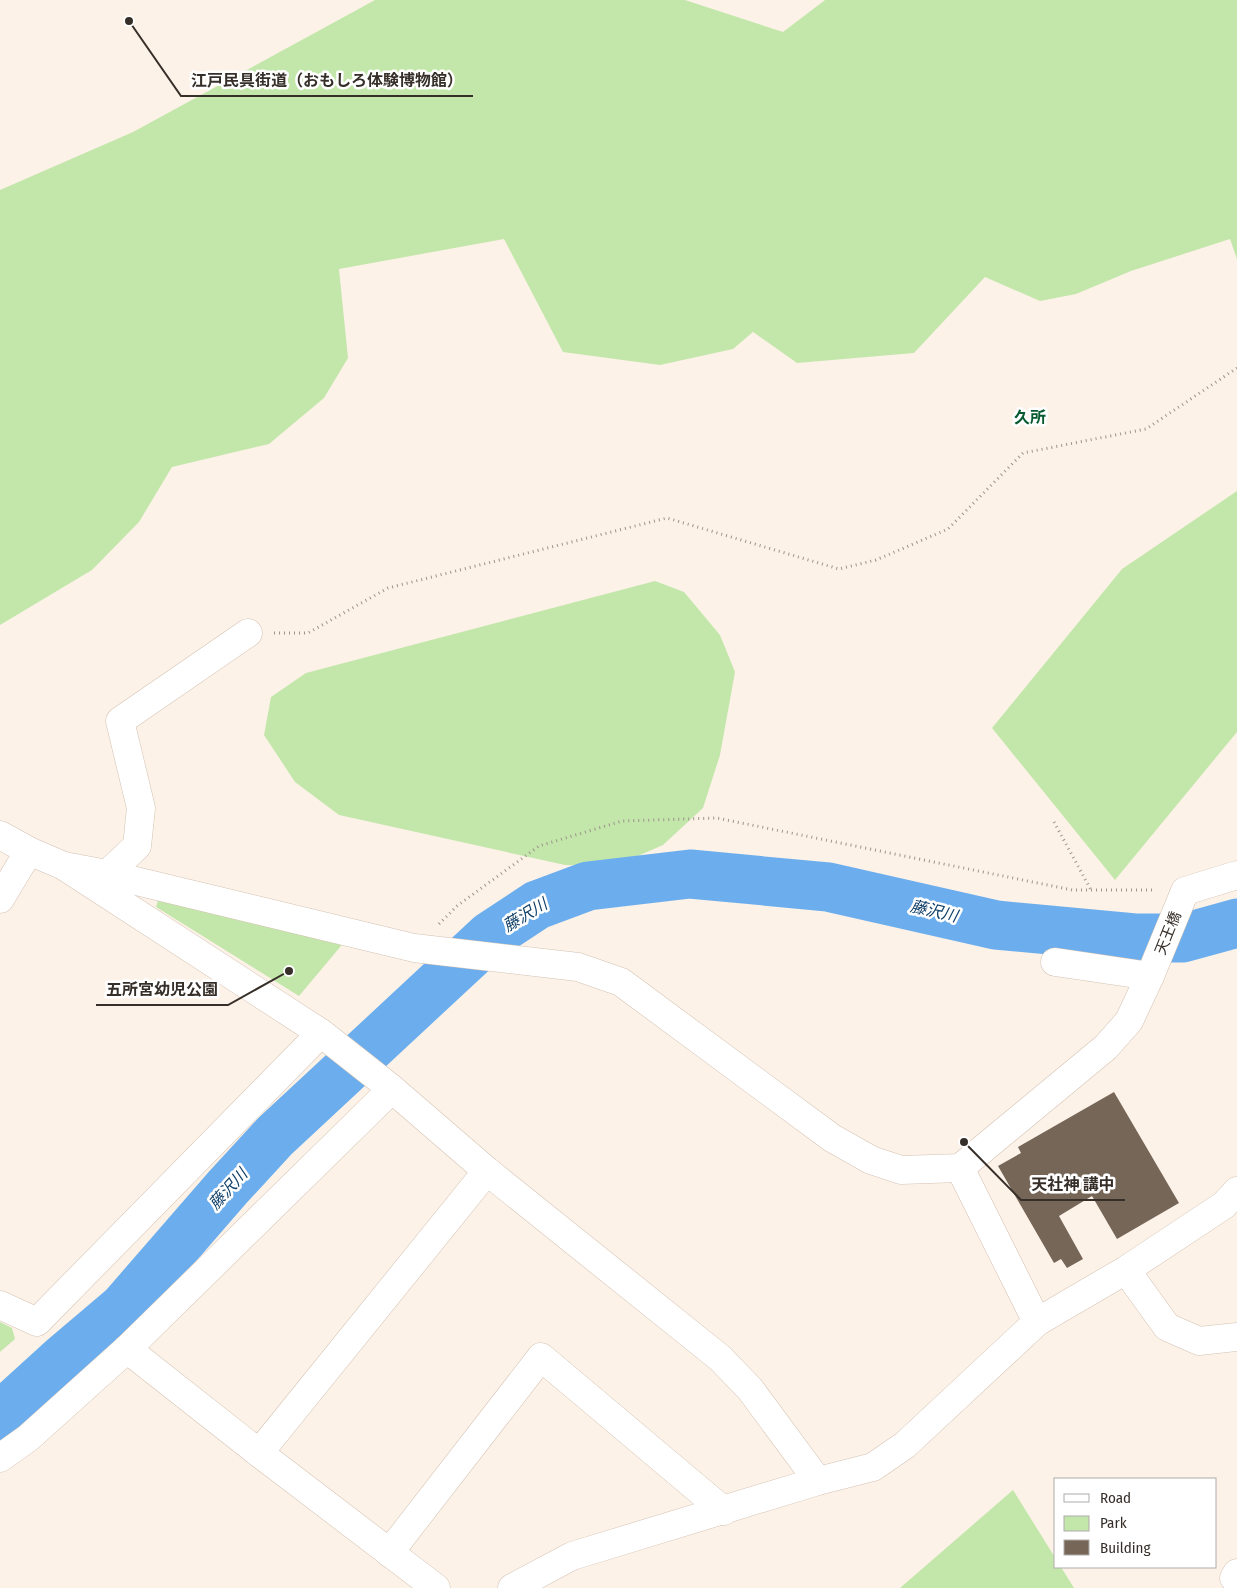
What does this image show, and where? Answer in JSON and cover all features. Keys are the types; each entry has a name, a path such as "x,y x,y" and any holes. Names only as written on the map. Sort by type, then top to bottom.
{"street":[{"path":"107,874 137,846 141,808 120,721 248,633"},
{"path":"0,835 29,851 64,866 325,1036 387,1085 487,1171 720,1358 750,1389 818,1481"},
{"path":"0,899 29,851"},
{"path":"64,866 107,874 414,948 578,967 620,982 832,1138 870,1160 901,1170 960,1168 1038,1322"},
{"path":"1185,891 1237,875"},
{"name":"天王橋","path":"960,1168 1106,1047 1129,1021 1185,891"},
{"path":"1055,962 1150,976"},
{"path":"0,1304 38,1322 325,1036"},
{"path":"0,1458 28,1438 127,1349 387,1085"},
{"path":"259,1453 487,1171"},
{"path":"512,1588 572,1556 818,1481 873,1467 905,1445 1038,1322 1126,1270 1224,1205 1237,1191"},
{"path":"1126,1270 1167,1327 1198,1341 1237,1337"},
{"path":"127,1349 259,1453 436,1588"},
{"path":"389,1553 541,1357 724,1511"}],"path":[{"path":"248,633 308,633 388,588 667,518 839,569 876,560 948,529 1023,453 1146,429 1237,368"},
{"path":"414,948 457,906 539,846 622,821 717,818 1072,890 1185,891"},
{"path":"1054,822 1091,890"}],"green space":[{"path":"375,0 685,0 783,32 825,0 1237,0 1237,259 1230,239 1131,271 1076,294 1040,301 985,277 914,353 797,363 753,332 733,349 660,365 563,352 504,239 339,269 348,358 324,398 269,444 172,467 139,522 92,570 0,625 0,190 133,132"},
{"path":"1237,491 1237,732 1115,880 992,728 1122,569"},
{"path":"655,581 684,592 720,635 735,672 720,755 703,808 663,845 615,866 565,865 339,815 295,782 264,735 271,697 306,673"},
{"path":"159,897 340,943 341,946 299,996 156,907"},
{"path":"0,1322 12,1328 15,1339 0,1352"},
{"path":"1013,1490 1054,1556 1054,1568 1062,1568 1074,1588 900,1588"}],"building":[{"path":"1114,1092 1179,1203 1117,1239 1092,1196 1059,1216 1083,1259 1067,1268 1061,1259 1054,1263 998,1166 1021,1153 1018,1147"}],"waterway":[{"name":"藤沢川","path":"0,1416 123,1308 275,1136 490,936 537,905 588,886 690,874 828,887 996,925 1135,938 1183,938 1237,923"}],"place":[{"name":"江戸民具街道（おもしろ体験博物館）","path":"129,21"},
{"name":"五所宮幼児公園","path":"289,971"},
{"name":"天社神 講中","path":"964,1142"}],"district":[{"name":"久所","path":"1030,417"}]}
